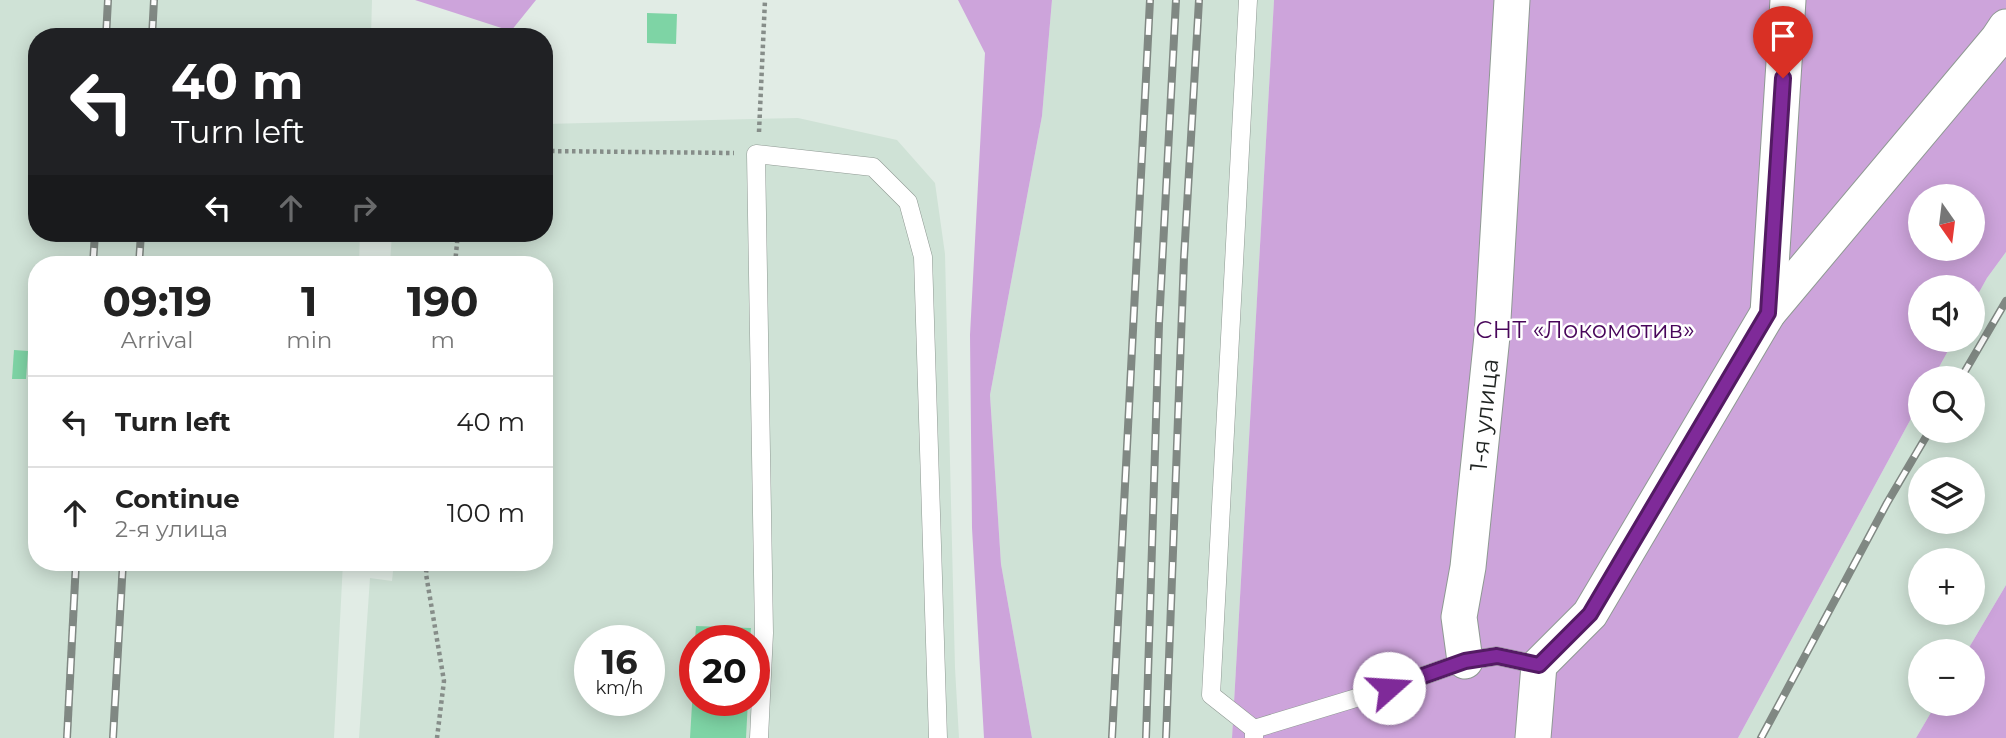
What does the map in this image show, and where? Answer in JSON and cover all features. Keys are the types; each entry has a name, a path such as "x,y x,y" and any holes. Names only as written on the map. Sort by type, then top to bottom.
{"street":[{"name":"1-я улица","path":"1465,661 1459,617 1468,567 1492,336 1512,0"},
{"path":"1768,313 1788,0"},
{"path":"1533,738 1539,665 1590,614 1768,313 2006,27"}],"lane":[{"path":"1248,0 1211,695 1254,733 1465,661 1497,656 1539,665"},
{"path":"759,738 764,633 756,154 873,167 908,202 923,257 938,738"}],"path":[{"path":"553,151 756,154 761,118 765,0"},
{"path":"426,571 444,681 436,738"}],"shaded area":[{"path":"0,0 372,0 371,28 28,28 28,242 360,242 359,256 28,256 28,571 343,571 334,738 0,738"},
{"path":"1052,0 1274,0 1232,738 1032,738 1001,564 990,395 1042,116"},
{"path":"798,118 897,140 935,183 945,254 959,738 359,738 370,578 392,581 393,571 553,571 553,256 391,256 391,242 553,242 553,124"},
{"path":"2006,252 2006,585 1985,621 1985,548 1908,548 1908,625 1982,625 1974,639 1908,639 1908,716 1929,716 1916,738 1738,738 1908,424 1908,443 1985,443 1985,366 1940,366 1947,352 1985,352 1985,282"}],"green space":[{"path":"415,0 536,0 513,28 502,28"},
{"path":"958,0 1052,0 1042,116 990,395 1001,564 1032,738 984,738 972,528 970,335 985,53"},
{"name":"СНТ «Локомотив»","path":"1274,0 2006,0 2006,252 1985,282 1985,275 1908,275 1908,352 1947,352 1940,366 1908,366 1908,424 1738,738 1232,738"},
{"path":"2006,585 2006,738 1916,738 1929,716 1985,716 1985,639 1974,639 1985,625"}],"building":[{"path":"647,13 677,14 676,44 647,43"},
{"path":"14,350 28,351 26,379 12,379"},
{"path":"691,716 747,716 746,738 690,738"}],"railway":[{"path":"106,28 108,0"},
{"path":"152,28 154,0"},
{"path":"1112,738 1150,0"},
{"path":"1146,738 1159,324 1176,0"},
{"path":"1166,738 1184,258 1199,0"},
{"path":"94,242 94,256"},
{"path":"140,242 140,256"},
{"path":"1968,366 2006,301"},
{"path":"1761,738 1887,503 1922,443"},
{"path":"67,738 76,571"},
{"path":"113,738 122,571"}],"route":[{"path":"1389,688 1465,661 1497,656 1539,665 1590,614 1768,313 1783,78"}]}
